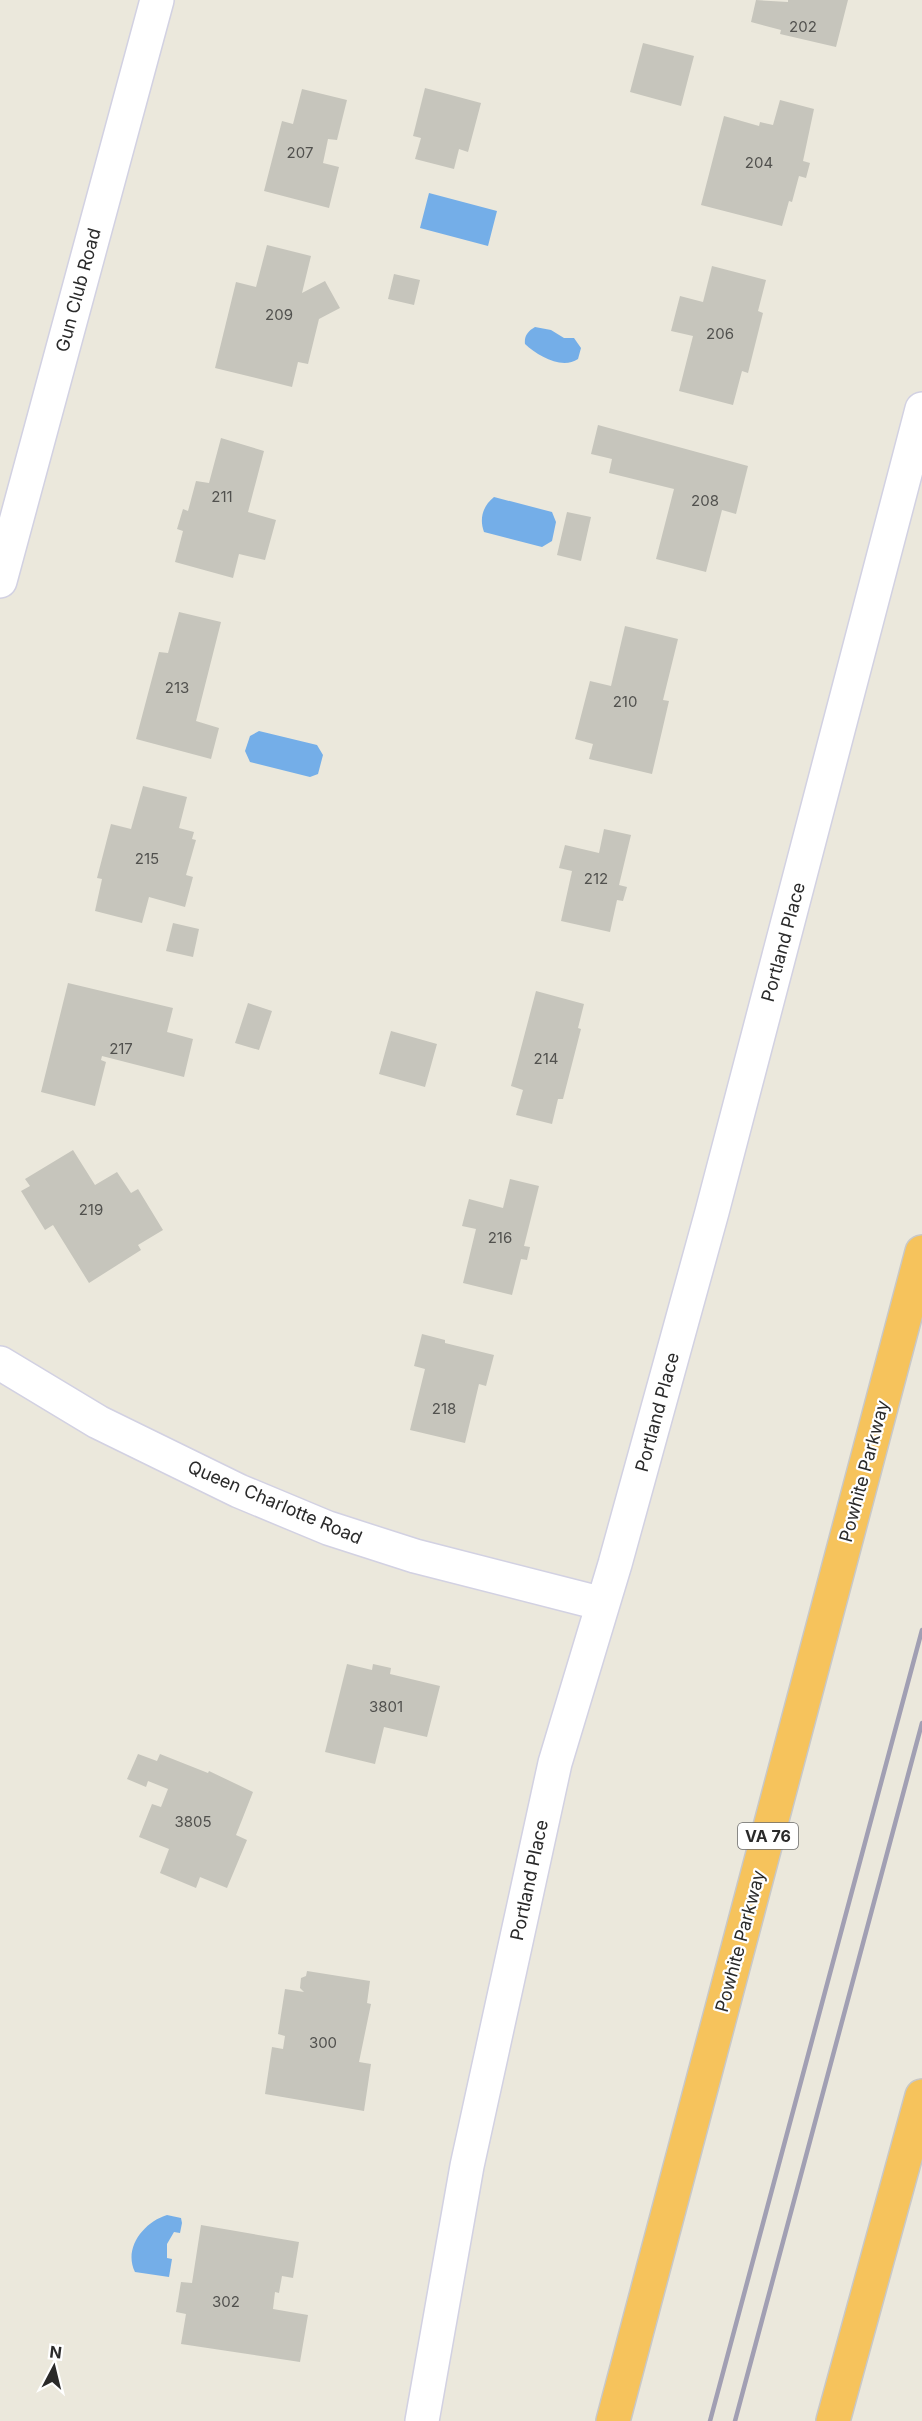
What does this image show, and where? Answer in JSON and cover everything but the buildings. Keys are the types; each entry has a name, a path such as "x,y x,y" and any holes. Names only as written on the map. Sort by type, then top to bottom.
{"highway":[{"name":"Powhite Parkway","path":"613,2421 922,1252"},
{"path":"833,2421 922,2096"}],"street":[{"name":"Gun Club Road","path":"0,580 157,0"},
{"name":"Portland Place","path":"422,2421 467,2166 555,1762 603,1604 709,1224 922,409"},
{"name":"Queen Charlotte Road","path":"0,1363 98,1422 239,1491 328,1528 415,1556 603,1604"}],"water":[{"path":"429,193 497,211 488,246 420,228"},
{"path":"535,327 551,330 564,338 574,338 581,348 578,359 572,362 558,362 530,349 525,344 525,339 528,332"},
{"path":"494,497 552,512 556,522 552,541 542,547 484,532 483,513 487,504"},
{"path":"259,731 317,745 323,755 318,774 310,777 250,762 245,751 250,736"},
{"path":"167,2215 181,2218 182,2223 180,2233 174,2232 167,2244 167,2258 172,2259 169,2277 135,2272 132,2254 138,2237 151,2223"}],"railway":[{"path":"710,2421 922,1630"},
{"path":"735,2421 922,1723"}]}
